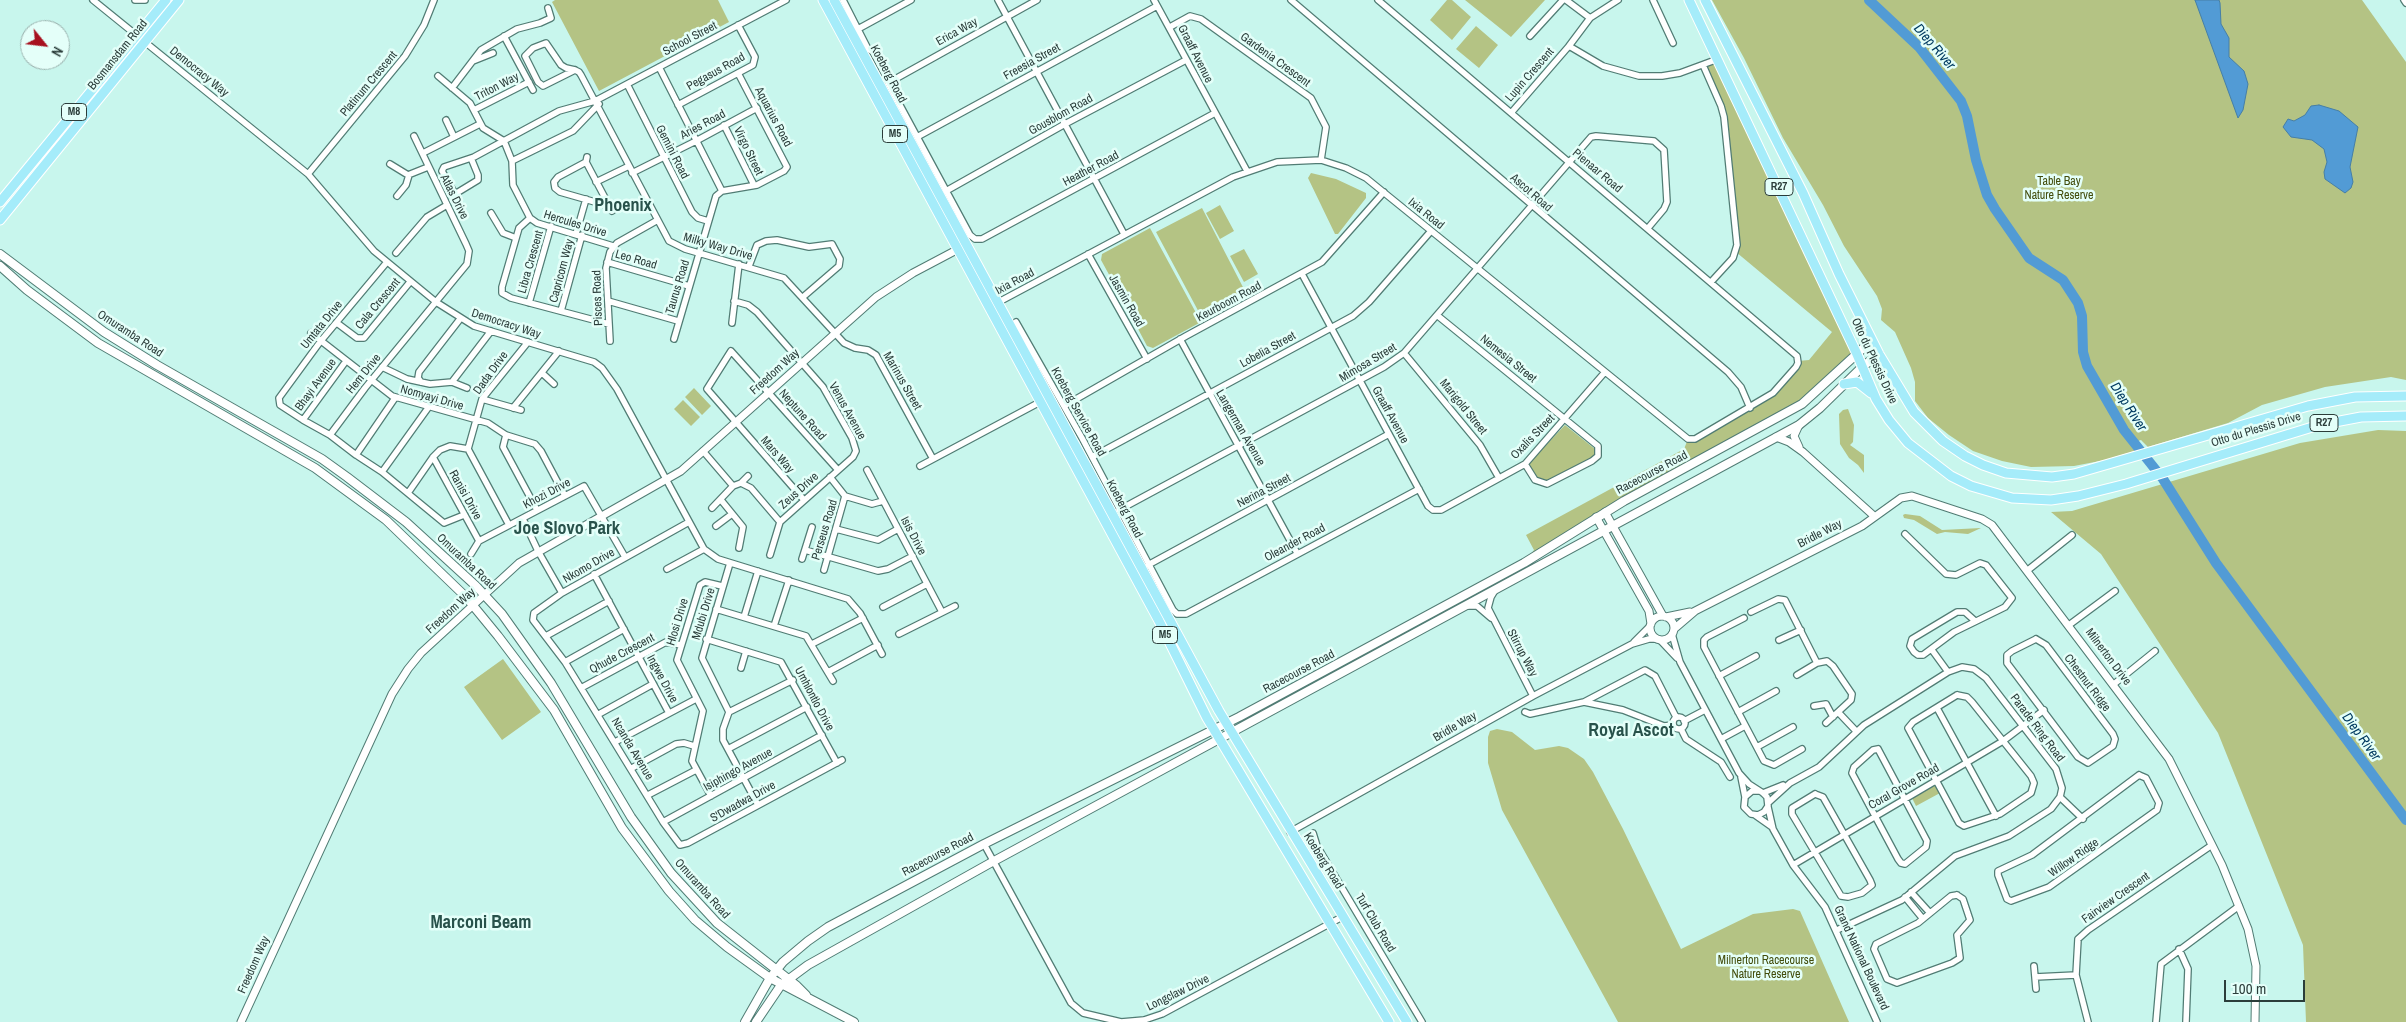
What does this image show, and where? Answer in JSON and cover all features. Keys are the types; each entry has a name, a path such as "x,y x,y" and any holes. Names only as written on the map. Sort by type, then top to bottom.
{"main road":[{"name":"Bosmansdam Road","path":"0,202 166,0"},
{"name":"Bosmansdam Road","path":"0,220 179,0"},
{"name":"Koeberg Road","path":"823,0 963,249"},
{"name":"Koeberg Road","path":"834,0 993,305 1232,734 1407,1022"},
{"name":"Otto du Plessis Drive","path":"1690,0 1856,352 1876,399 1889,420 1908,443 1936,466 1971,486 2012,498 2051,500 2078,496 2126,484 2244,446 2340,420 2406,416"},
{"name":"Otto du Plessis Drive","path":"1705,0 1803,193 1839,274 1879,354 1914,412 1924,424 1943,441 1983,465 2006,473 2052,477 2074,474 2110,465 2234,426 2336,400 2406,396"},
{"path":"0,196 20,178"},
{"name":"Omuramba Road","path":"0,254 104,332 157,366 322,459 348,477 406,522 486,595 502,614 551,683 631,817 671,874 717,924 777,970 808,998"},
{"name":"Omuramba Road","path":"0,266 62,317 113,353 253,432 341,486 374,510 416,547 474,606 554,710 622,828 670,891 711,934 770,978 854,1022"},
{"name":"Koeberg Road","path":"993,305 1040,402 1159,621 1185,677 1220,740 1389,1022"},
{"name":"Racecourse Road","path":"745,1022 770,978 808,940 828,927 984,844 1226,723 1524,563 1596,517 1802,404 1825,385 1856,352 1872,340"},
{"name":"Racecourse Road","path":"756,1022 781,984 830,952 994,861 1232,734 1355,664 1496,590 1798,425 1879,354"},
{"path":"1844,384 1854,381 1859,382 1876,399"}],"street":[{"name":"Democracy Way","path":"93,0 308,174 374,252 436,302 460,319 492,331 594,362 607,373 704,550"},
{"path":"135,0 145,0"},
{"name":"Platinum Crescent","path":"308,174 405,56 424,25 434,0"},
{"name":"School Street","path":"512,161 573,130 604,96 786,0"},
{"path":"843,0 868,49 873,52 886,76 946,191"},
{"path":"858,29 911,0"},
{"path":"998,0 1124,234"},
{"name":"Erica Way","path":"888,83 1038,0"},
{"name":"Ascot Road","path":"1291,0 1728,372 1741,387 1750,408"},
{"name":"Pienaar Road","path":"1378,0 1711,282 1797,356 1798,361"},
{"path":"1530,36 1564,0 1590,18"},
{"path":"1569,46 1590,18 1618,0"},
{"path":"1653,0 1673,43"},
{"name":"Graaff Avenue","path":"1156,3 1247,171"},
{"name":"Freesia Street","path":"917,137 1156,3"},
{"path":"452,88 486,46 517,29 540,23 550,18 548,8"},
{"name":"Gardenia Crescent","path":"1170,27 1190,16 1201,19 1311,98 1326,127 1321,160"},
{"name":"Pegasus Road","path":"678,105 751,66 755,60 738,25"},
{"name":"Triton Way","path":"504,36 533,90"},
{"name":"Milky Way Drive","path":"575,70 543,86 526,62 525,56 533,48 546,43 561,64 575,70 581,75 668,241 784,278 835,334"},
{"name":"Lupin Crescent","path":"1511,112 1569,46 1603,66 1640,76 1662,76 1718,59"},
{"path":"473,61 493,53"},
{"name":"Gousblom Road","path":"946,191 1065,124 1186,60"},
{"path":"1703,65 1724,117 1736,244 1733,258 1711,282"},
{"path":"659,67 722,191 754,185"},
{"name":"Aquarius Road","path":"738,73 787,167 784,171 754,185"},
{"path":"438,76 468,101 480,124 488,132 504,142"},
{"name":"Triton Way","path":"474,110 528,82"},
{"name":"Gemini Road","path":"627,84 692,212 698,218 708,221"},
{"name":"School Street","path":"471,158 478,174 478,180 455,194 443,168 471,158 504,142 559,111 597,103"},
{"name":"Aries Road","path":"632,173 756,108"},
{"name":"Heather Road","path":"946,191 970,235 976,240 982,239 1214,113"},
{"path":"446,120 454,137"},
{"path":"423,153 480,124"},
{"name":"Virgo Street","path":"724,126 754,185"},
{"name":"Atlas Drive","path":"414,136 469,251 462,272 436,302"},
{"name":"Mimosa Street","path":"1119,510 1360,380 1404,353 1438,316 1588,139 1596,136 1654,141 1661,145 1666,156 1667,202 1664,209 1648,228"},
{"name":"Hercules Drive","path":"504,142 512,161 513,185 530,218 613,246"},
{"path":"587,159 596,182 611,208 560,192 553,185 558,176 587,159"},
{"name":"Ixia Road","path":"993,305 1196,195 1247,171 1277,162 1321,160 1356,173 1384,192 1690,440 1750,408 1773,393 1796,367 1798,361"},
{"path":"390,164 409,175"},
{"path":"596,182 629,166"},
{"path":"397,196 406,184 409,175 428,167"},
{"name":"Taurus Road","path":"674,339 714,200 722,191"},
{"name":"Keurboom Road","path":"1064,406 1302,274 1327,258 1384,192"},
{"name":"Capricorn Way","path":"561,312 586,199"},
{"path":"396,253 427,217 447,205"},
{"path":"491,213 503,233 516,238"},
{"name":"Libra Crescent","path":"530,218 520,225 502,289 507,296 544,308"},
{"path":"613,246 656,221"},
{"name":"Libra Crescent","path":"529,303 552,226"},
{"name":"Lobelia Street","path":"1092,457 1361,309 1431,231"},
{"path":"748,266 757,245 766,241 777,240 809,246 832,244 840,259 838,266 803,297"},
{"name":"Pisces Road","path":"610,340 607,262 613,246"},
{"name":"Freedom Way","path":"242,1022 396,688 421,652 474,606 519,563 666,481 703,451 876,297 963,249"},
{"name":"Jasmin Road","path":"1088,254 1147,359"},
{"name":"Umtata Drive","path":"278,403 279,398 320,342 387,262"},
{"name":"Leo Road","path":"607,262 689,286"},
{"path":"732,323 739,264"},
{"name":"Graaff Avenue","path":"1302,274 1428,506 1435,511"},
{"name":"Cala Crescent","path":"337,322 356,338 364,338 410,282"},
{"path":"608,301 678,321"},
{"name":"Venus Avenue","path":"734,301 748,306 757,312 826,390 852,438 856,451"},
{"name":"Hem Drive","path":"330,435 370,382 436,302"},
{"name":"Capricorn Way","path":"544,308 609,324"},
{"name":"Nemesia Street","path":"1438,316 1598,446 1598,456 1547,484 1535,480 1525,464"},
{"path":"421,382 418,378 419,372 460,319"},
{"name":"Koeberg Service Road","path":"1016,322 1092,457 1173,610 1180,615"},
{"path":"452,382 492,331"},
{"name":"Nomyayi Drive","path":"311,333 370,382 395,398 488,423 506,435 538,447 565,496"},
{"name":"Marinus Street","path":"835,334 849,346 868,350 876,355 933,459"},
{"name":"Langerman Avenue","path":"1180,340 1297,553"},
{"name":"Dada Drive","path":"468,449 482,399 528,342"},
{"path":"513,408 559,351"},
{"name":"Neptune Road","path":"731,351 838,470"},
{"name":"Mars Way","path":"731,351 707,389 804,500"},
{"name":"Marigold Street","path":"1404,353 1480,445 1500,478"},
{"name":"Bhayi Avenue","path":"278,403 293,416 303,420 346,361"},
{"path":"382,368 407,379 430,384 452,382 467,388"},
{"name":"Oxalis Street","path":"1435,511 1442,510 1525,464 1606,372"},
{"path":"542,373 554,384"},
{"path":"356,454 395,398"},
{"path":"482,399 521,410"},
{"path":"920,466 1040,402"},
{"path":"382,472 428,408"},
{"path":"303,420 330,435 382,472 444,523 464,515"},
{"path":"1798,425 1795,440 1803,452"},
{"name":"Nerina Street","path":"1148,565 1389,434"},
{"path":"506,435 503,447 537,510"},
{"path":"1776,437 1803,452 1874,516"},
{"path":"408,493 432,457 440,450 450,446 468,449 509,525"},
{"path":"703,451 734,486"},
{"name":"Zeus Drive","path":"770,555 780,522 853,457 856,451"},
{"name":"Ranisi Drive","path":"432,457 480,541"},
{"name":"Isis Drive","path":"867,470 942,612"},
{"path":"712,508 734,486 741,483 748,476"},
{"path":"830,477 846,496 872,504 883,501"},
{"path":"741,483 751,488 780,522"},
{"name":"Khozi Drive","path":"471,554 480,541 584,486 602,517"},
{"name":"Oleander Road","path":"1180,615 1186,614 1419,489"},
{"name":"Perseus Road","path":"824,570 846,496"},
{"name":"Milnerton Drive","path":"1874,516 1894,500 1912,496 1982,519 1996,529 2170,758 2212,845 2248,929 2255,955 2255,1022"},
{"path":"721,500 743,527 740,548"},
{"path":"1605,512 1664,616 1672,621 1680,662 1739,773 1749,784 1761,792 1768,804 1764,812 1754,815 1746,810 1739,773"},
{"path":"716,526 732,514"},
{"name":"Bridle Way","path":"1673,632 1696,611 1862,526 1874,516"},
{"path":"602,517 625,557"},
{"path":"1596,517 1648,611 1651,634 1659,639 1680,662"},
{"path":"523,519 538,551 562,593"},
{"name":"Nkomo Drive","path":"546,636 533,620 534,613 562,593 594,574 689,522"},
{"path":"802,559 812,527"},
{"path":"836,529 878,540 898,529"},
{"path":"1906,534 1946,574 1956,575 1982,563 1990,568 2011,595 2012,601 2005,607 1974,620 1945,638 1932,650 1918,655 1914,652 1910,642 1957,612 1965,612 1974,620"},
{"path":"2028,570 2072,535"},
{"path":"667,569 704,550 714,558 848,599 863,618 882,654"},
{"path":"805,550 882,571 913,556"},
{"name":"Mdubi Drive","path":"729,712 703,661 706,639 730,563"},
{"path":"744,617 758,571"},
{"name":"Ingwe Drive","path":"594,574 669,713"},
{"path":"774,626 789,580"},
{"name":"Hlosi Drive","path":"711,796 696,770 692,756 703,714 678,663 681,645 700,585 705,582 722,586"},
{"path":"883,607 927,584"},
{"name":"Stirrup Way","path":"1496,590 1488,602 1488,608 1533,696"},
{"path":"2069,625 2115,591"},
{"path":"1751,612 1782,599 1788,603 1818,663"},
{"path":"565,662 546,636 609,601"},
{"path":"899,634 955,606"},
{"name":"Stirrup Way","path":"1466,606 1477,606 1492,619"},
{"path":"716,608 806,636 833,681"},
{"name":"Bridle Way","path":"1664,616 1696,611"},
{"path":"1650,625 1655,618 1664,616"},
{"path":"812,644 863,618"},
{"path":"1744,618 1704,640 1704,647 1764,761 1771,765 1802,749"},
{"name":"Bridle Way","path":"1632,644 1650,625"},
{"name":"Qhude Crescent","path":"624,629 565,662 581,688 666,642 681,645"},
{"path":"1779,640 1801,630"},
{"path":"1659,639 1667,639 1673,632"},
{"name":"Umhlontlo Drive","path":"706,639 779,660 793,680 822,735 839,762"},
{"name":"Bridle Way","path":"1290,832 1533,696 1632,644 1648,639 1659,639"},
{"name":"Chestnut Ridge","path":"2036,639 2046,645 2113,734 2115,742 2094,760 2085,763 2078,757 2044,710 2007,663 2006,658 2007,655 2020,645 2036,639"},
{"path":"828,672 878,645"},
{"path":"1932,650 1948,672"},
{"path":"741,668 746,651"},
{"path":"2114,684 2155,651"},
{"path":"1719,676 1756,656"},
{"path":"1797,674 1823,661 1830,663 1852,694 1851,700 1826,723"},
{"name":"Parade Ring Road","path":"1768,804 1790,783 1818,766 1856,731 1948,672 1962,667 1974,669 1986,678 2024,726 2056,769 2061,780 2060,797"},
{"path":"1525,712 1530,714 1584,702 1641,671 1650,671 1676,717"},
{"path":"758,805 722,735 729,712 793,680"},
{"path":"598,714 654,684"},
{"name":"Ncanda Avenue","path":"581,688 632,768 663,822"},
{"path":"1738,712 1776,691"},
{"path":"1598,694 1604,705"},
{"path":"1957,695 1967,697 2033,780 2034,788 2031,793 1996,816 1961,826 1908,728 1912,722 1937,708 1957,695"},
{"path":"616,742 696,698"},
{"path":"1584,702 1623,710 1660,725 1673,725 1677,729 1681,729 1686,739 1721,762 1730,777"},
{"path":"1814,706 1826,704 1856,731"},
{"path":"728,749 807,707"},
{"path":"1937,708 1996,816"},
{"path":"1684,721 1705,710"},
{"path":"2024,726 2044,710"},
{"path":"1676,717 1681,717 1684,721 1685,725 1681,729"},
{"path":"1673,725 1676,717"},
{"path":"1721,739 1745,726"},
{"name":"Coral Grove Road","path":"1793,865 2003,741 2024,726"},
{"path":"1756,747 1794,727"},
{"name":"Isiphingo Avenue","path":"663,822 822,735"},
{"path":"632,768 676,744 684,743 694,746"},
{"path":"1873,750 1878,750 1882,754 1905,799 1926,835 1928,844 1905,864 1901,863 1874,816 1852,773 1854,767 1873,750"},
{"name":"S'Dwadwa Drive","path":"663,822 677,844 683,846 839,762"},
{"path":"648,795 696,770"},
{"name":"Willow Ridge","path":"2139,775 2146,778 2159,803 2157,810 2144,821 2055,884 2011,901 2007,899 1998,871 2025,860 2082,819 2139,775"},
{"name":"Parade Ring Road","path":"1761,792 1790,783"},
{"path":"1745,798 1752,791 1761,792"},
{"path":"1818,794 1822,797 1845,834 1872,885 1870,889 1856,895 1841,896 1791,811 1808,798 1818,794"},
{"path":"1837,930 1884,910 1905,897 1955,856 1998,841 2026,826 2051,809 2060,797 2082,819"},
{"name":"Grand National Boulevard","path":"1768,804 1773,829 1793,865 1826,907 1878,1022"},
{"name":"Grand National Boulevard","path":"1754,815 1760,817 1773,829"},
{"name":"Turf Club Road","path":"1313,833 1317,846 1422,1022"},
{"name":"Longclaw Drive","path":"984,844 1071,1004 1083,1013 1121,1022 1144,1020 1162,1014 1342,917"},
{"name":"Fairview Crescent","path":"2088,1022 2076,975 2077,944 2082,934 2212,845"},
{"path":"1911,892 1930,913"},
{"path":"1957,895 1963,900 1970,920 1957,935 1960,958 1952,963 1897,983 1890,981 1887,979 1875,946 1923,919 1951,896 1957,895"},
{"path":"1905,897 1923,919"},
{"path":"2156,1022 2159,969 2164,961 2239,906"},
{"path":"2180,949 2188,969 2186,1022"},
{"path":"2034,966 2036,989"},
{"path":"2035,977 2076,975"}],"green space":[{"path":"555,0 718,0 729,22 599,91 552,2"},
{"path":"1447,0 1452,0 1471,17 1452,40 1430,20"},
{"path":"1465,0 1545,0 1511,37"},
{"name":"Table Bay Nature Reserve","path":"1712,0 2362,0 2406,62 2406,380 2391,377 2325,387 2262,405 2228,423 2148,447 2141,440 2132,443 2138,450 2105,460 2074,466 2031,467 2002,461 1973,451 1928,418 1915,401 1915,382 1911,368 1895,332 1881,320 1882,309 1877,296 1844,246 1823,205 1783,138 1744,58"},
{"path":"1476,26 1498,45 1479,68 1456,49"},
{"path":"1718,59 1856,352 1811,396 1524,563 1534,550 1526,535 1684,449 1688,439 1765,399 1798,361 1809,360 1832,332 1736,252 1724,117 1703,65"},
{"path":"1311,173 1336,179 1366,193 1366,198 1338,234 1335,234 1308,178"},
{"path":"1220,205 1234,231 1220,239 1206,213"},
{"path":"1202,208 1246,293 1202,318 1156,232"},
{"path":"1150,228 1201,322 1153,348 1147,346 1126,306 1128,304 1125,299 1123,300 1101,260 1102,254"},
{"path":"1244,249 1258,274 1244,282 1230,256"},
{"path":"694,388 711,406 702,415 685,397"},
{"path":"683,400 700,417 691,426 674,409"},
{"path":"1848,409 1854,425 1853,442 1850,445 1864,455 1864,473 1849,458 1840,444 1839,414 1843,410"},
{"path":"1565,425 1595,449 1595,456 1549,482 1537,480 1529,463"},
{"path":"2378,430 2406,431 2406,1022 2306,1022 2303,945 2218,733 2101,554 2051,512 2072,511 2300,443"},
{"path":"1903,515 1920,516 1942,530 1981,528 1968,534 1945,532 1937,534 1914,520 1904,518"},
{"path":"503,659 541,712 502,740 464,687"},
{"name":"Milnerton Racecourse Nature Reserve","path":"1497,729 1512,732 1535,750 1559,746 1568,748 1584,759 1593,772 1623,829 1681,949 1753,914 1793,909 1800,911 1849,1022 1618,1022 1502,810 1488,763 1488,737 1490,731"},
{"path":"1936,785 1940,793 1916,806 1912,798"}],"water":[{"path":"2195,0 2219,0 2221,24 2229,38 2229,57 2244,71 2248,84 2243,110 2238,118"},
{"path":"2319,105 2339,111 2358,127 2350,167 2353,182 2351,188 2345,193 2325,179 2324,172 2327,162 2324,149 2312,140 2291,137 2283,127 2288,119 2294,121 2305,115 2311,106"}],"waterway":[{"name":"Diep River","path":"1869,0 1919,47 1961,101 1967,116 1976,160 1987,195 2029,258 2063,280 2078,303 2082,316 2083,352 2087,366 2124,430 2163,479 2216,563 2406,820"}],"district":[{"name":"Phoenix","path":"623,206"},
{"name":"Joe Slovo Park","path":"567,529"},
{"name":"Royal Ascot","path":"1631,731"},
{"name":"Marconi Beam","path":"481,923"}]}
